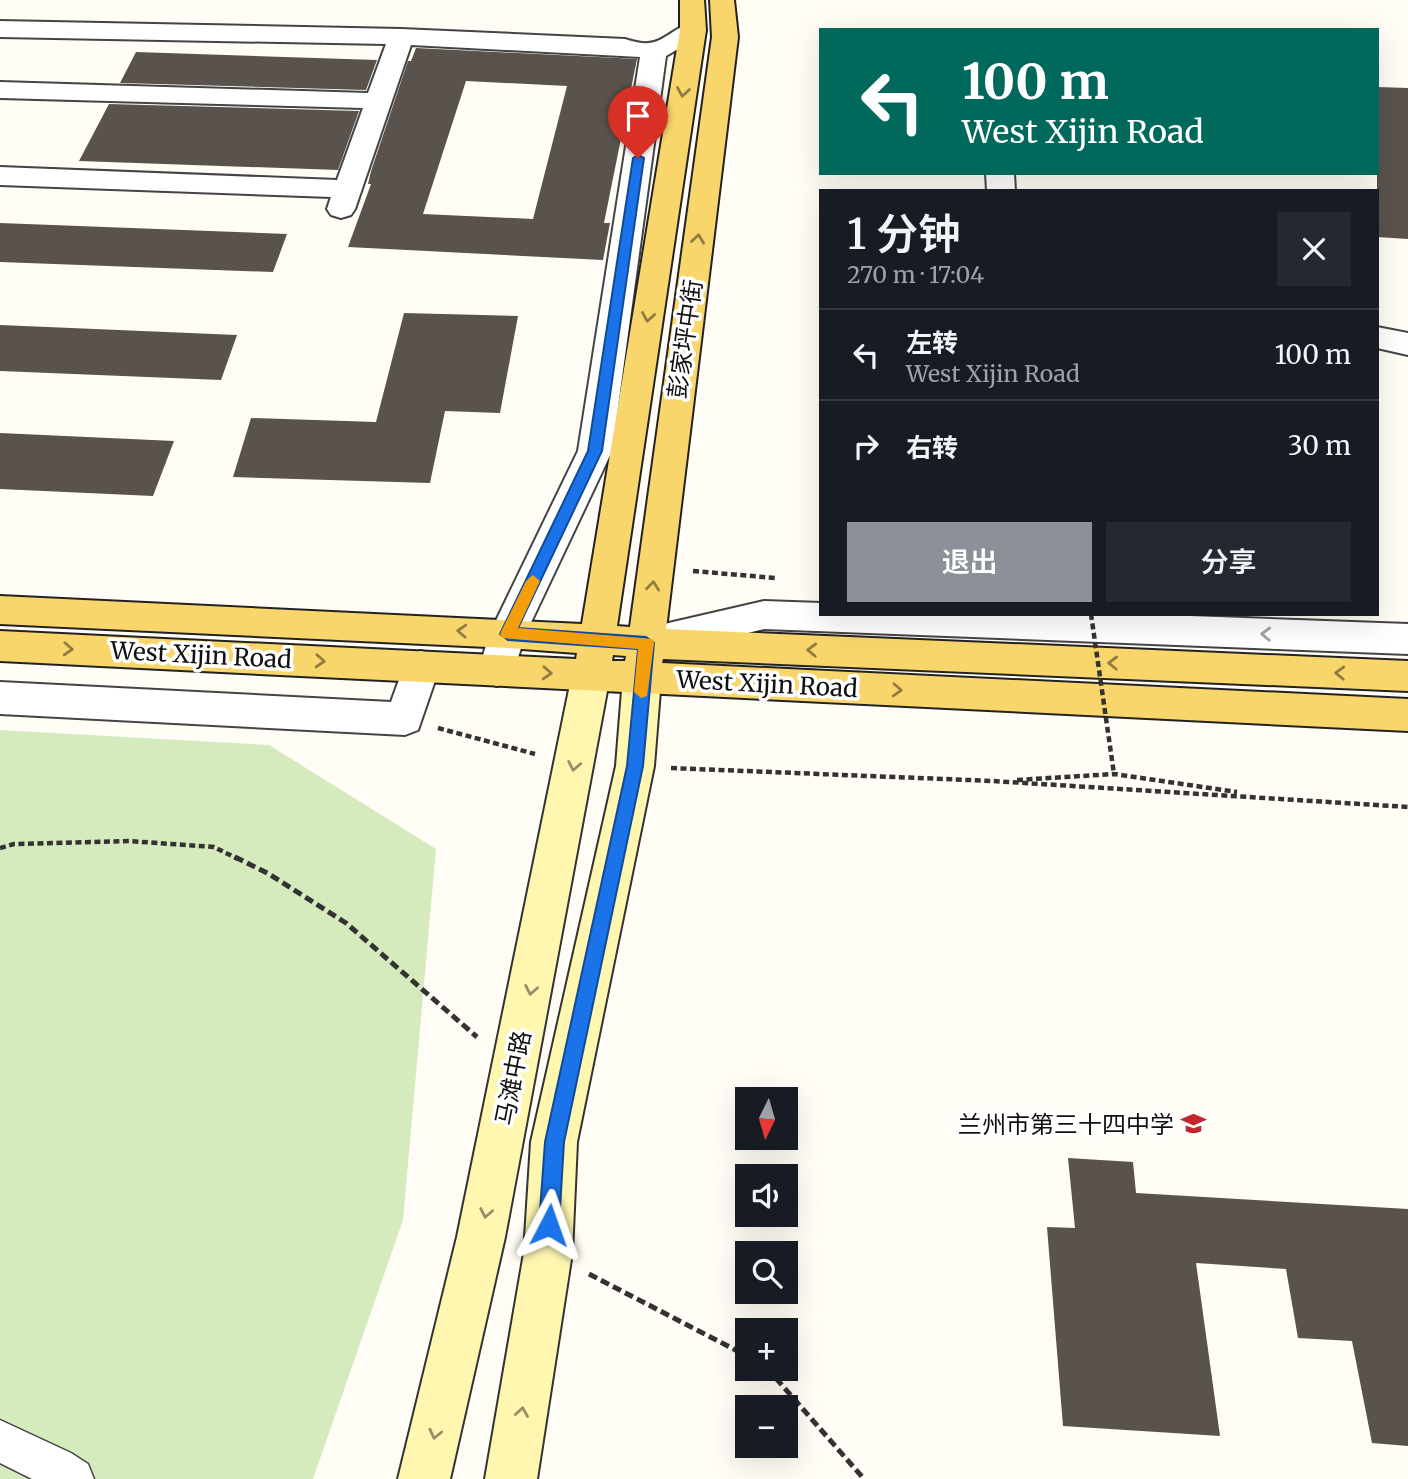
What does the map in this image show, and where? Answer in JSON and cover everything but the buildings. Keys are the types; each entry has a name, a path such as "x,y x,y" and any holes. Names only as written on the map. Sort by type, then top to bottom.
{"main road":[{"name":"彭家坪中街","path":"644,661 725,37 722,0"},
{"name":"彭家坪中街","path":"595,657 692,15"},
{"name":"West Xijin Road","path":"0,610 508,634 595,657 1408,715"},
{"name":"West Xijin Road","path":"0,646 498,671 595,657"},
{"name":"马滩中路","path":"424,1479 481,1237 595,657"},
{"name":"West Xijin Road","path":"644,661 1408,676"},
{"path":"511,1479 548,1253 554,1142 635,766 644,661"}],"street":[{"path":"498,671 508,634 595,451 654,52 692,15"},
{"path":"0,29 401,37 625,47 654,52"},
{"path":"0,176 344,199 401,37"},
{"path":"0,90 379,102"},
{"path":"1379,337 1408,344"},
{"path":"644,661 764,615 1408,639"},
{"path":"0,698 405,719 421,666"},
{"path":"0,1441 73,1479"}],"path":[{"path":"655,568 779,579"},
{"path":"1091,616 1114,774"},
{"path":"405,719 575,765"},
{"path":"635,766 993,781 1408,807"},
{"path":"993,781 1114,774 1269,797"},
{"path":"0,848 14,844 129,841 214,848 269,874 346,923 515,1070"},
{"path":"548,1253 735,1350"},
{"path":"778,1381 864,1479"}],"green space":[{"path":"0,730 269,745 436,849 403,1220 313,1479 0,1479"}],"slow traffic":[{"path":"533,581 508,634 646,643 641,692"}],"place":[{"name":"兰州市第三十四中学","path":"1194,1124"}],"route":[{"path":"549,1225 554,1142 635,766 646,643 508,634 595,451 638,158"}]}
